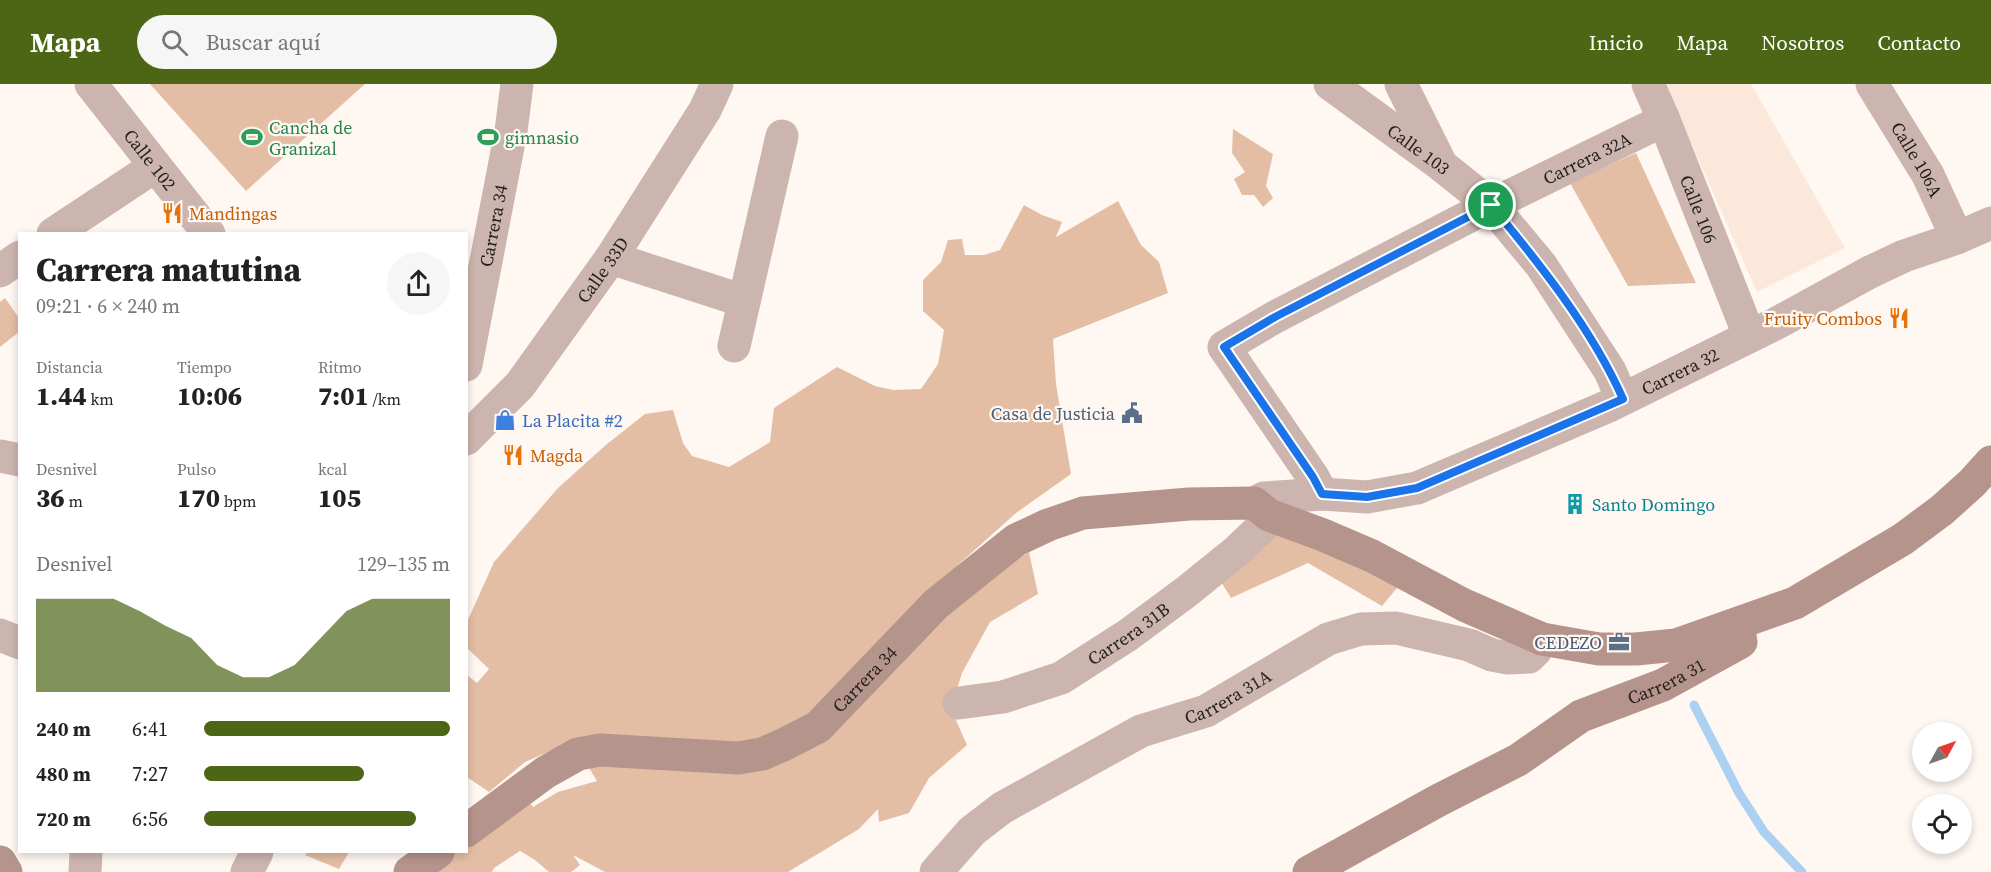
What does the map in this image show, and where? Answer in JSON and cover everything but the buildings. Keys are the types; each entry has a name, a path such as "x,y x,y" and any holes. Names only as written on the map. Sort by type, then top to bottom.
{"street":[{"name":"Calle 102","path":"91,84 207,232"},
{"name":"Carrera 34","path":"468,355 511,131 517,84"},
{"name":"Calle 33D","path":"468,437 520,385 611,258 705,110 717,84"},
{"name":"Calle 103","path":"1330,84 1441,165 1491,205 1541,265 1610,371 1623,399"},
{"path":"1401,84 1441,165"},
{"name":"Calle 106","path":"1648,84 1749,336"},
{"name":"Calle 106A","path":"1872,84 1928,175 1957,238"},
{"name":"Carrera 32A","path":"1322,494 1313,477 1224,347 1275,317 1491,205 1664,120"},
{"path":"734,346 782,136"},
{"path":"56,232 154,167"},
{"name":"Carrera 32","path":"1261,509 1264,498 1322,494 1367,497 1417,488 1623,399 1904,256 1957,238 1991,223"},
{"path":"0,271 18,258"},
{"path":"611,258 744,301"},
{"path":"0,456 18,460"},
{"path":"1261,509 1372,556 1464,605 1542,639 1599,649 1636,650 1676,645 1796,603 1903,539 1942,510 1991,462"},
{"name":"Carrera 34","path":"468,830 546,772 579,754 600,750 738,758 762,754 818,727 936,604 1016,540 1048,525 1083,513 1189,504 1261,509"},
{"name":"Carrera 31B","path":"959,704 1003,697 1061,678 1128,635 1238,550 1263,526 1261,509"},
{"name":"Carrera 31","path":"1309,872 1439,800 1518,760 1581,716 1663,685 1742,642 1738,623"},
{"name":"Carrera 31A","path":"936,872 972,831 1002,808 1141,731 1206,711 1328,639 1361,629 1396,628 1469,645 1492,655 1508,658 1529,657 1542,639"},
{"path":"0,635 18,642"},
{"path":"85,872 86,853"},
{"path":"247,872 256,853"},
{"path":"410,872 437,853"},
{"path":"0,862 6,872"}],"shaded area":[{"name":"Cancha de Granizal","path":"150,84 365,84 246,191"},
{"path":"1665,84 1751,84 1845,248 1757,292"},
{"path":"1233,129 1273,154 1266,186 1273,198 1263,207 1254,195 1242,195 1234,179 1245,172 1232,153"},
{"path":"1636,153 1696,283 1628,286 1570,183"},
{"path":"1118,201 1141,245 1159,262 1168,293 1053,339 1056,384 1071,474 1016,513 958,565 975,586 1029,552 1038,594 990,622 962,673 951,709 967,745 929,778 909,813 879,822 878,809 859,829 788,872 605,872 573,855 580,865 571,872 549,872 520,851 494,868 492,872 430,872 455,853 468,853 468,843 526,798 533,807 558,792 597,781 573,741 525,762 489,792 468,778 468,676 477,683 489,669 468,649 468,620 494,562 558,488 645,414 673,410 683,443 692,456 729,467 770,442 774,408 837,367 875,386 893,390 921,389 938,364 944,330 923,311 923,280 941,262 948,240 962,239 965,255 984,255 1000,250 1024,205 1062,222 1056,237"},
{"path":"5,298 18,317 18,333 0,347 0,302"},
{"path":"1269,524 1402,582 1382,606 1308,563 1231,598 1218,577"},
{"path":"307,853 348,853 339,869 305,855"}],"waterway":[{"path":"1694,705 1739,793 1764,832 1802,872"}],"place":[{"name":"Cancha de Granizal","path":"252,137"},
{"name":"gimnasio","path":"488,137"},
{"name":"Mandingas","path":"172,213"},
{"name":"Fruity Combos","path":"1899,318"},
{"name":"Casa de Justicia","path":"1132,413"},
{"name":"La Placita #2","path":"505,420"},
{"name":"Magda","path":"513,455"},
{"name":"Santo Domingo","path":"1575,504"},
{"name":"CEDEZO","path":"1619,642"}],"route":[{"path":"1491,205 1541,265 1610,371 1623,399 1417,488 1367,497 1322,494 1313,477 1224,347 1275,317 1491,205"}]}
